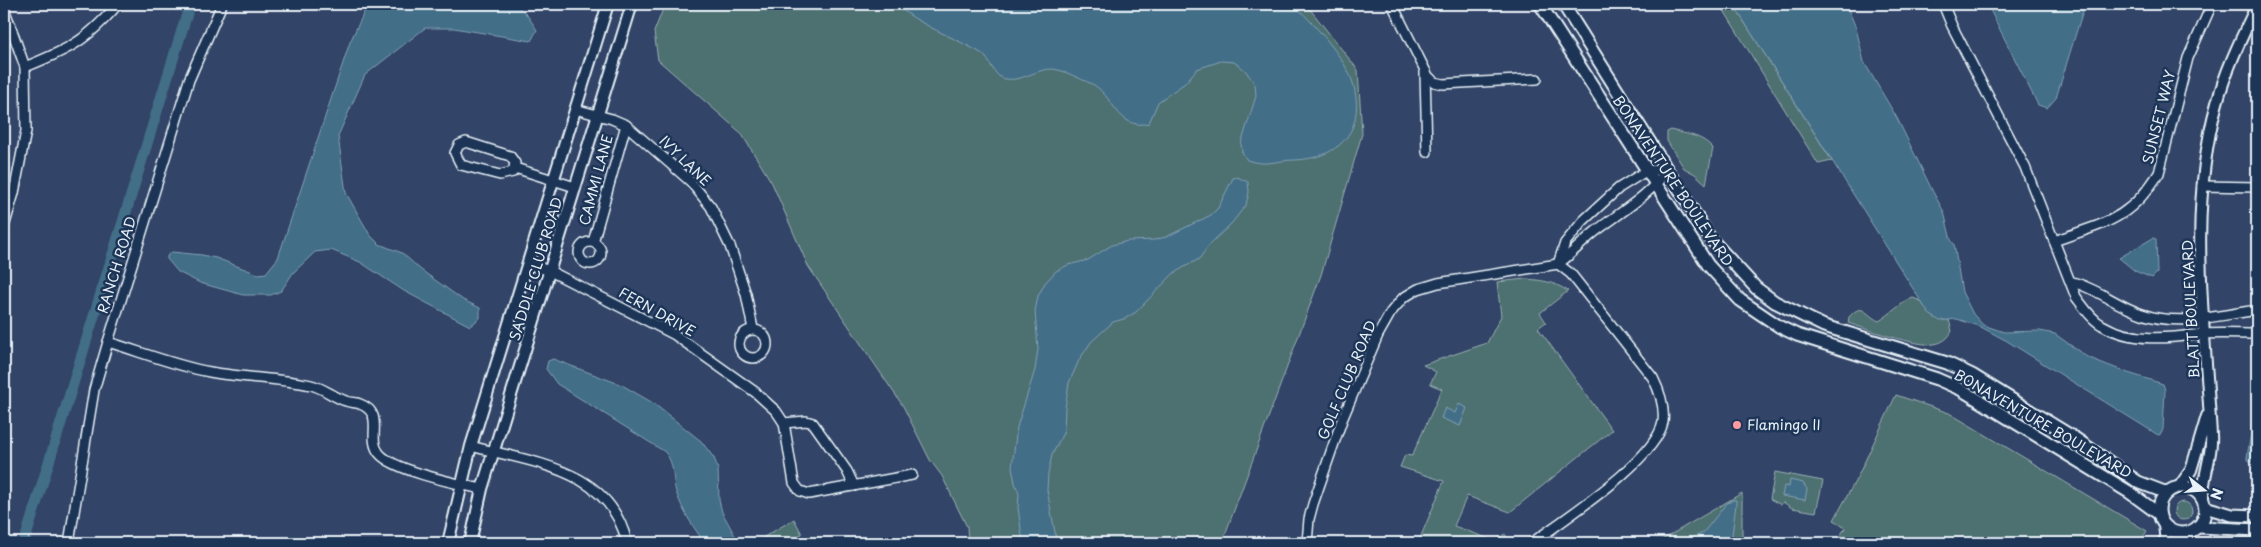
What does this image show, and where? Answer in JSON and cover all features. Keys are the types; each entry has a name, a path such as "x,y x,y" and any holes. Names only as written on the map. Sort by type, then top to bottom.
{"main road":[{"name":"BONAVENTURE BOULEVARD","path":"1540,4 1708,265 1740,300 1762,316 1797,335 1937,379 1962,390 2129,492 2161,520"},
{"name":"BONAVENTURE BOULEVARD","path":"1563,4 1710,238 1756,288 1775,302 1824,326 1947,363 1972,375 2076,439 2138,482 2167,492"},
{"path":"2257,516 2232,515 2204,503 2195,491 2179,487 2167,492 2160,502 2161,520 2170,531 2178,533 2195,529 2257,530"},
{"path":"2195,529 2204,517 2204,503"}],"street":[{"path":"25,66 63,52 84,39 118,4"},
{"name":"RANCH ROAD","path":"68,543 94,390 190,80 222,4"},
{"name":"SADDLE CLUB ROAD","path":"448,543 471,446 608,4"},
{"name":"SADDLE CLUB ROAD","path":"470,543 482,489 493,452 632,4"},
{"path":"1392,4 1431,80 1442,84 1537,79"},
{"path":"1943,4 1952,26 2025,167 2076,296 2084,308 2100,324 2117,332 2133,336 2176,338 2204,334 2257,334"},
{"name":"SUNSET WAY","path":"2054,241 2116,219 2133,207 2149,189 2159,173 2188,58 2212,4"},
{"name":"BLATT BOULEVARD","path":"2204,503 2202,485 2212,437 2208,410 2209,379 2204,334 2200,255 2202,186 2207,149 2217,103 2237,48 2257,5"},
{"path":"4,227 14,193 26,131 25,66 5,10"},
{"path":"1425,71 1427,152"},
{"name":"IVY LANE","path":"575,109 626,125 690,181 711,207 730,246 746,294 753,329"},
{"name":"CAMMI LANE","path":"593,242 626,125"},
{"path":"466,142 507,154 513,159 515,168 509,174 500,176 464,166 456,157 457,148 466,142"},
{"path":"515,168 575,187"},
{"path":"1532,543 1634,467 1659,434 1663,421 1662,397 1653,378 1571,274 1558,264 1565,243 1582,221 1619,188 1646,171 1668,169"},
{"name":"GOLF CLUB ROAD","path":"1307,543 1309,520 1313,504 1342,420 1378,335 1391,312 1403,298 1418,289 1438,283 1558,264 1575,252 1594,233 1656,186 1668,169"},
{"path":"2202,186 2257,187"},
{"path":"1582,221 1594,233"},
{"name":"FERN DRIVE","path":"528,264 550,270 675,335 755,392 776,411 784,423"},
{"path":"2072,282 2088,286 2134,310 2155,318 2204,319 2257,310"},
{"path":"108,342 208,372 293,382 325,389 345,401 368,408 375,416 374,438 378,453 389,461 425,475 482,489"},
{"name":"BLATT BOULEVARD","path":"2179,487 2191,470 2208,410"},
{"path":"854,486 847,471 813,423 806,421 784,423 794,483 800,491 809,494 854,486 912,475"},
{"path":"471,446 553,468 578,477 599,491 610,505 615,512 628,543"},
{"path":"2161,520 2166,543"},
{"path":"2183,543 2195,529"}],"green space":[{"path":"665,4 1303,4 1309,8 1358,70 1362,134 1321,275 1222,543 968,543 967,527 942,476 930,460 903,406 808,266 772,183 741,133 658,60 654,32"},
{"path":"1720,4 1733,4 1832,161 1818,164"},
{"path":"1671,130 1698,137 1713,148 1706,184 1695,174 1684,168 1667,141 1667,132"},
{"path":"1525,279 1548,282 1568,291 1540,313 1546,322 1538,328 1612,430 1510,512 1467,496 1454,526 1495,541 1505,534 1510,543 1418,543 1444,481 1400,467 1405,455 1412,456 1442,389 1430,384 1436,372 1423,365 1487,343 1501,316 1497,282"},
{"path":"1913,298 1921,301 1935,318 1949,320 1952,331 1945,340 1934,344 1916,343 1848,323 1849,317 1858,310 1864,311 1879,321"},
{"path":"1896,395 1949,413 2147,531 2139,543 1836,543 1845,528 1834,520 1858,476"},
{"path":"1775,472 1823,481 1816,512 1792,508 1783,502 1781,505 1770,499"},
{"path":"1742,493 1742,543 1657,543 1660,541"},
{"path":"2183,502 2189,505 2192,511 2189,517 2183,520 2177,517 2174,511 2177,505"},
{"path":"794,519 802,534 799,535 802,543 754,543"}],"water":[{"path":"368,4 515,4 527,15 537,30 531,41 454,28 425,28 365,75 338,136 346,193 370,235 379,244 402,253 421,270 463,300 480,308 480,318 470,326 404,291 360,262 331,250 315,252 293,273 281,291 271,295 243,295 200,283 178,272 167,259 167,256 172,252 202,255 216,258 258,274 266,273 278,258 350,42"},
{"path":"895,4 1293,4 1336,52 1349,73 1356,99 1356,114 1346,138 1337,147 1325,154 1295,160 1266,163 1254,162 1247,160 1242,152 1241,144 1256,96 1255,84 1245,70 1234,62 1221,61 1197,69 1185,83 1158,102 1149,123 1138,124 1122,117 1098,88 1061,71 1052,69 1019,78 1002,78 995,72 981,53 915,19"},
{"path":"1733,4 1846,4 1856,28 1864,62 1897,118 1944,212 1951,240 1954,244 1962,292 1973,314 1983,325 2004,332 2040,331 2055,334 2087,357 2163,384 2165,390 2163,429 2161,434 2158,435 2007,341 1981,327 1957,319 1940,321 1929,314"},
{"path":"1987,4 2085,4 2056,98 2047,108 2038,105"},
{"path":"1237,177 1248,182 1249,192 1246,205 1231,224 1210,244 1199,259 1174,273 1136,312 1124,319 1113,322 1091,342 1079,360 1069,383 1064,431 1052,455 1048,474 1047,490 1057,543 1023,543 1018,508 1019,494 1012,467 1017,427 1035,370 1038,349 1035,311 1038,296 1045,283 1056,271 1068,265 1088,260 1112,245 1128,241 1154,240 1166,237 1211,215 1218,208 1233,178"},
{"path":"2153,238 2156,239 2157,273 2152,278 2135,271 2119,258"},
{"path":"553,359 622,385 653,403 701,441 714,458 718,468 719,500 722,512 739,543 705,543 696,531 679,499 672,466 665,452 557,384 546,369 548,361"},
{"path":"2257,373 2257,462 2249,461 2247,457 2253,421 2255,378"},
{"path":"1459,404 1467,408 1460,426 1441,418 1445,408 1455,413"},
{"path":"1790,480 1803,483 1807,489 1805,500 1782,496 1784,486 1789,487"},
{"path":"1736,500 1736,504 1731,543 1680,543 1703,533 1726,504"}],"waterway":[{"path":"24,543 190,4"}],"place":[{"name":"Flamingo II","path":"1737,425"}]}
